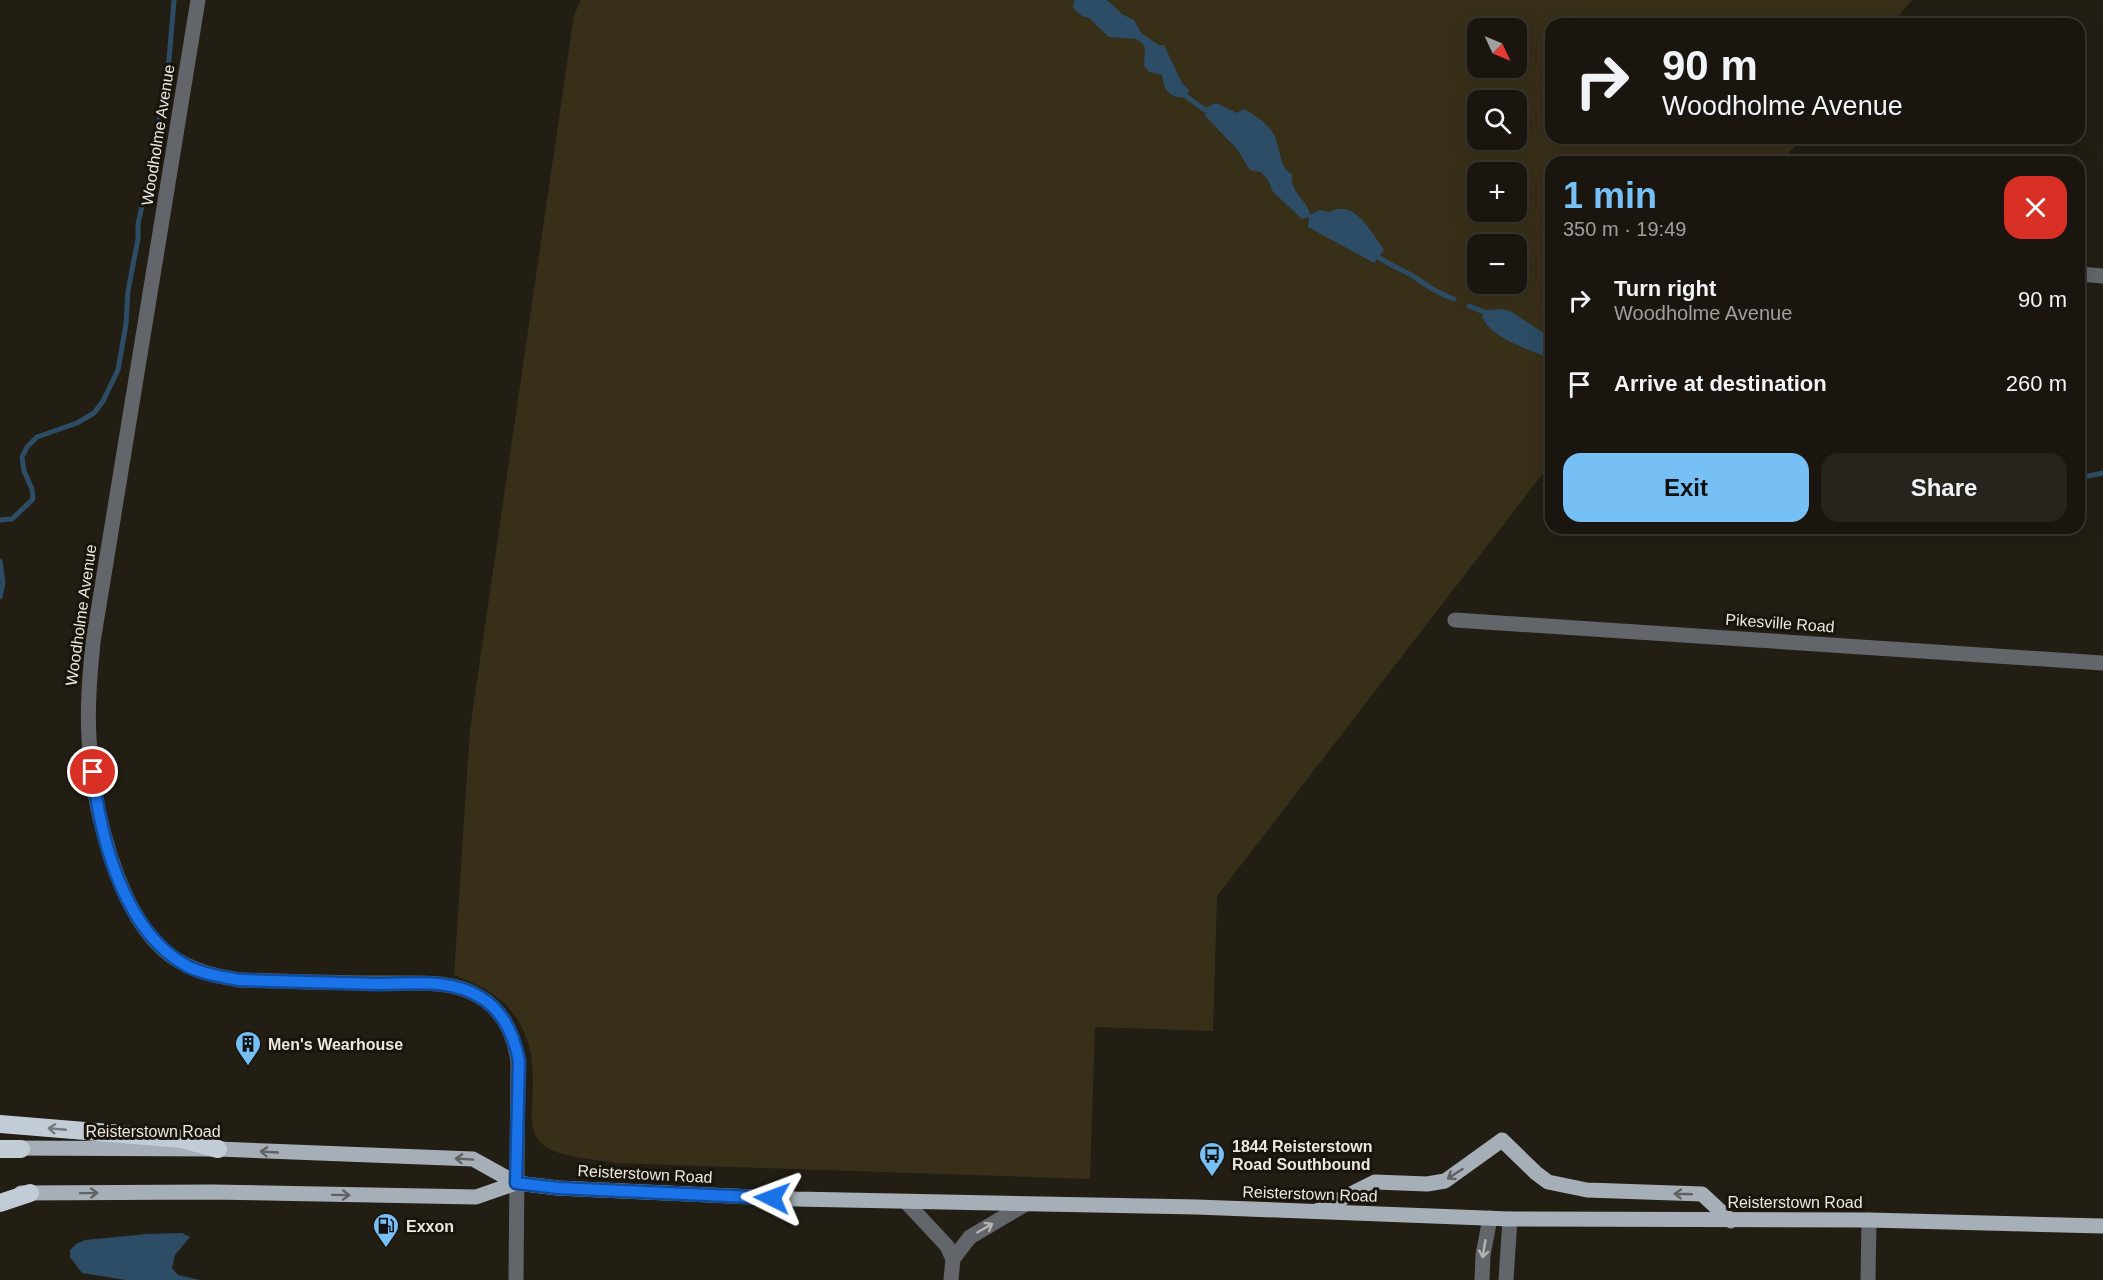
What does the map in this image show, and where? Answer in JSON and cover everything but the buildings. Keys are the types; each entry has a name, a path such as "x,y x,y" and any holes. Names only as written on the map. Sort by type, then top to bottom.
{"highway":[{"path":"0,1124 182,1139 218,1149"},
{"path":"0,1148 21,1149"},
{"path":"0,1203 30,1193"}],"main road":[{"path":"1315,1212 1375,1182 1426,1184 1445,1180 1502,1140 1548,1182 1587,1190 1702,1194 1731,1221"},
{"name":"Reisterstown Road","path":"21,1149 218,1149 473,1159 516,1183 558,1188 906,1202 1197,1207 1510,1219 1869,1220 2103,1226"},
{"name":"Reisterstown Road","path":"0,1194 212,1192 476,1197 516,1183"}],"street":[{"name":"Woodholme Avenue","path":"198,0 93,642 88,691 89,740 94,789 104,832 116,873 140,923 170,955 188,966 215,976 240,980 446,984 480,996 488,1003 510,1029 516,1042 519,1061 516,1280"},
{"path":"2085,274 2103,276"},
{"name":"Pikesville Road","path":"1455,621 2103,663"},
{"path":"906,1202 941,1238 953,1259"},
{"path":"951,1280 953,1259 970,1237 1024,1205"},
{"path":"1482,1280 1483,1255 1490,1218"},
{"path":"1506,1280 1510,1219"},
{"path":"1868,1280 1869,1220"}],"shaded area":[{"path":"581,0 1912,0 1897,18 1545,18 1545,144 1796,144 1787,156 1545,156 1545,471 1217,896 1213,1031 1095,1027 1090,1179 615,1163 559,1153 540,1142 534,1131 532,1062 529,1046 520,1023 505,1004 494,995 454,975 470,729 574,15"}],"water":[{"path":"1074,0 1107,0 1122,14 1134,20 1141,33 1159,45 1164,45 1182,83 1189,90 1187,97 1176,97 1169,93 1162,75 1149,72 1144,66 1145,48 1143,44 1136,39 1109,37 1089,18 1082,16 1073,8"},
{"path":"1216,103 1237,113 1244,109 1260,119 1270,129 1276,138 1284,167 1292,174 1296,192 1306,204 1310,215 1319,210 1330,212 1339,209 1354,213 1362,219 1384,250 1374,263 1308,227 1309,217 1302,219 1273,192 1268,180 1261,172 1250,170 1237,149 1205,116 1207,107"},
{"path":"1503,309 1512,312 1545,334 1545,357 1493,331 1482,316 1486,310"},
{"path":"182,1233 190,1237 175,1255 172,1268 178,1275 200,1280 126,1280 82,1273 70,1257 70,1250 85,1240"}],"waterway":[{"path":"0,520 12,519 33,499 22,457 27,447 37,437 77,423 94,413 103,401 118,370 126,324 128,291 138,239 138,224 153,165 169,60 174,0"},
{"path":"1187,97 1205,110"},
{"path":"1378,257 1439,293 1454,299"},
{"path":"1469,306 1484,312"},
{"path":"2085,477 2103,473"},
{"path":"0,561 3,583 0,597"}],"place":[{"name":"Men's Wearhouse","path":"248,1067"},
{"name":"1844 Reisterstown Road Southbound","path":"1212,1178"},
{"name":"Exxon","path":"386,1249"}],"route":[{"path":"93,772 94,789 104,832 116,873 128,901 140,923 155,941 170,955 188,966 215,976 240,980 446,984 480,996 497,1011 505,1020 516,1042 519,1061 516,1183 558,1188 772,1198"}]}
